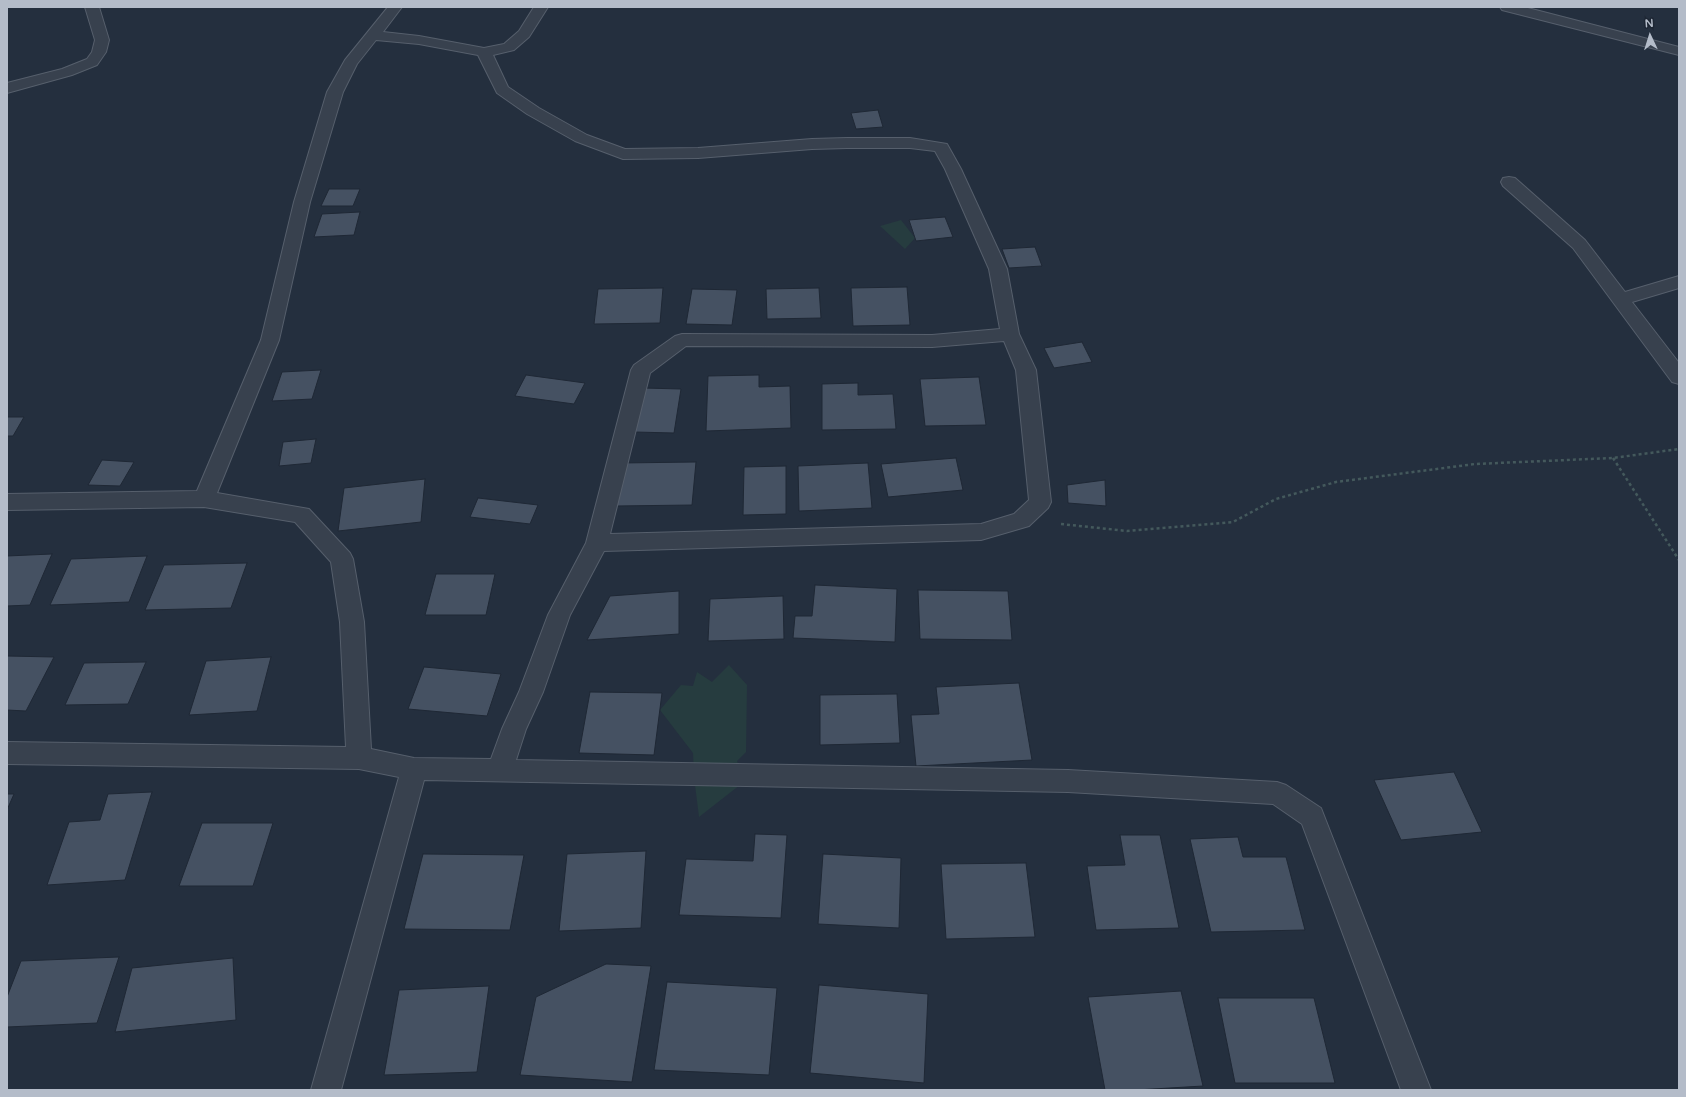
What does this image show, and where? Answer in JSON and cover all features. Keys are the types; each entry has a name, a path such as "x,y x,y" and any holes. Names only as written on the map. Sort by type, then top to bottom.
{"street":[{"path":"7,88 67,72 92,62 99,52 102,40 96,14 92,7"},
{"path":"204,499 270,340 302,202 335,92 350,63 395,7"},
{"path":"373,35 419,40 484,52 509,47 524,34 541,7"},
{"path":"1507,7 1679,52"},
{"path":"484,52 502,90 581,138 623,154 698,153 812,144 847,143 910,143 941,147 953,169 998,269 1010,334 1026,370 1040,502 1021,520 981,532 598,543"},
{"path":"1509,182 1579,244 1622,299 1679,377"},
{"path":"1622,299 1679,282"},
{"path":"500,771 514,729 531,692 558,615 598,543 641,370 682,340 932,341 1010,334"},
{"path":"7,502 204,499 301,515 342,559 352,622 359,758"},
{"path":"7,753 359,758 414,770 1068,781 1277,793 1312,816 1416,1090"},
{"path":"326,1090 414,770"}],"path":[{"path":"1021,520 1126,531 1233,522 1276,499 1336,482 1475,464 1613,458 1679,449"},
{"path":"1613,458 1679,560"}],"green space":[{"path":"901,220 915,238 905,249 880,226"},
{"path":"729,665 747,685 746,752 737,761 745,781 699,817 694,777 693,753 660,710 681,685 693,686 697,672 712,682"}],"building":[{"path":"878,110 883,127 856,129 851,113"},
{"path":"329,189 360,189 353,206 321,206"},
{"path":"360,212 354,235 314,237 322,214"},
{"path":"945,217 953,237 916,241 909,220"},
{"path":"1035,247 1042,266 1009,268 1002,249"},
{"path":"907,287 910,325 853,326 851,288"},
{"path":"663,288 660,323 594,324 598,289"},
{"path":"819,288 821,318 767,319 766,289"},
{"path":"692,289 737,290 732,325 686,324"},
{"path":"1082,342 1092,362 1054,368 1044,348"},
{"path":"321,370 312,399 272,401 282,372"},
{"path":"526,375 585,383 574,404 515,396"},
{"path":"759,375 759,387 790,386 791,428 706,431 708,376"},
{"path":"979,377 986,425 925,426 920,379"},
{"path":"858,383 858,395 893,394 896,429 822,430 822,384"},
{"path":"643,388 681,389 674,433 635,432"},
{"path":"7,417 24,417 13,436 7,436"},
{"path":"316,439 311,463 279,466 283,442"},
{"path":"956,458 963,490 888,497 881,464"},
{"path":"102,460 134,462 120,486 88,485"},
{"path":"696,462 692,505 616,506 621,463"},
{"path":"868,463 872,508 799,511 798,466"},
{"path":"786,466 786,514 743,515 744,467"},
{"path":"425,479 421,522 338,531 344,488"},
{"path":"1105,480 1106,506 1068,503 1067,485"},
{"path":"478,498 538,505 530,524 470,517"},
{"path":"52,554 30,605 7,606 7,556"},
{"path":"147,556 129,602 50,605 71,559"},
{"path":"247,563 231,608 145,610 164,565"},
{"path":"436,574 495,574 486,615 425,615"},
{"path":"815,585 897,589 895,642 793,638 795,616 812,616"},
{"path":"918,590 1008,591 1012,640 920,639"},
{"path":"679,591 679,634 587,640 610,596"},
{"path":"783,596 784,639 708,641 710,599"},
{"path":"7,656 54,657 26,711 7,710"},
{"path":"271,657 257,711 189,715 206,661"},
{"path":"146,662 128,704 65,705 84,663"},
{"path":"424,667 501,674 487,716 408,709"},
{"path":"1019,683 1032,760 916,766 911,715 939,714 936,687"},
{"path":"590,692 662,693 654,755 579,753"},
{"path":"897,694 900,743 820,745 820,695"},
{"path":"1454,772 1482,832 1401,840 1374,780"},
{"path":"152,792 125,880 47,885 69,822 100,820 108,794"},
{"path":"7,794 14,794 7,810"},
{"path":"202,823 273,823 253,886 179,886"},
{"path":"755,834 787,835 781,918 679,915 686,859 753,861"},
{"path":"1120,835 1160,835 1179,928 1096,930 1087,866 1125,865"},
{"path":"1238,837 1243,857 1286,857 1305,930 1211,932 1190,839"},
{"path":"646,851 641,928 559,931 567,854"},
{"path":"423,854 524,855 510,930 404,929"},
{"path":"823,854 901,858 899,928 818,924"},
{"path":"1026,863 1035,937 946,939 941,864"},
{"path":"119,957 97,1023 7,1027 7,997 21,961"},
{"path":"233,958 236,1020 115,1032 132,968"},
{"path":"606,964 651,966 632,1082 520,1075 536,997"},
{"path":"667,982 777,988 769,1075 654,1070"},
{"path":"819,985 928,994 924,1083 810,1073"},
{"path":"489,986 477,1072 384,1075 399,990"},
{"path":"1181,991 1203,1086 1136,1090 1105,1090 1088,997"},
{"path":"1218,998 1314,998 1335,1083 1235,1083"}]}
